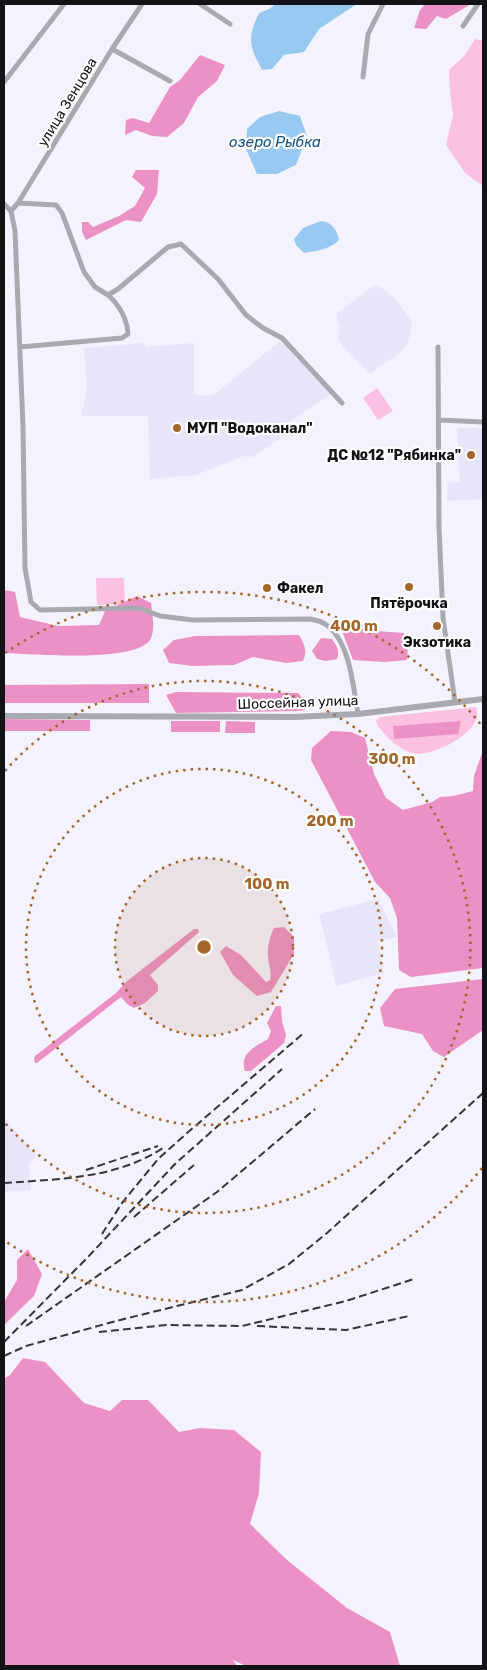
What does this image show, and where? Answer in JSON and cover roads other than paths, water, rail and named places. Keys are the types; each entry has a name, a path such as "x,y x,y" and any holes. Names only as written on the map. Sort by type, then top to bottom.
{"street":[{"path":"4,82 64,4"},
{"name":"улица Зенцова","path":"11,211 18,203 112,49 142,4"},
{"path":"200,4 230,24"},
{"path":"363,77 368,34 383,4"},
{"path":"463,26 478,4"},
{"path":"112,49 170,81"},
{"path":"18,203 56,205 62,213 84,272 95,287 108,294 117,303 127,326 128,334 122,338 20,347"},
{"path":"4,204 11,211 15,231 23,426 25,568 31,602 40,610 140,608 160,616 193,620 310,619 325,623 339,637 346,653 358,714"},
{"path":"108,294 118,289 168,247 180,244 218,278 246,315 263,328 282,338 342,403"},
{"path":"438,348 439,527 443,618 456,702"},
{"path":"439,420 483,422"},
{"name":"Шоссейная улица","path":"4,716 294,718 358,714 483,699"}],"water":[{"path":"276,4 357,4 319,29 304,52 284,55 272,69 262,70 252,48 251,36 259,13"},
{"name":"озеро Рыбка","path":"279,111 300,116 307,136 296,165 277,174 257,174 246,149 247,129 260,117"},
{"path":"321,221 333,227 339,240 328,248 304,253 296,245 294,239 303,228"}],"railway":[{"path":"102,1234 122,1203 158,1159 305,1032"},
{"path":"4,1342 87,1258 175,1164 282,1069"},
{"path":"4,1356 26,1346 116,1321 242,1290 289,1264 327,1233 483,1093"},
{"path":"26,1326 217,1192 315,1109"},
{"path":"86,1170 158,1146"},
{"path":"4,1183 86,1176 106,1172 126,1166 163,1148"},
{"path":"134,1217 194,1165"},
{"path":"99,1332 166,1325 242,1326 346,1301 414,1279"},
{"path":"257,1326 346,1330 409,1316"}],"place":[{"name":"МУП \"Водоканал\"","path":"177,428"},
{"name":"ДС №12 \"Рябинка\"","path":"471,455"},
{"name":"Пятёрочка","path":"409,587"},
{"name":"Факел","path":"267,588"},
{"name":"Экзотика","path":"437,626"}]}
